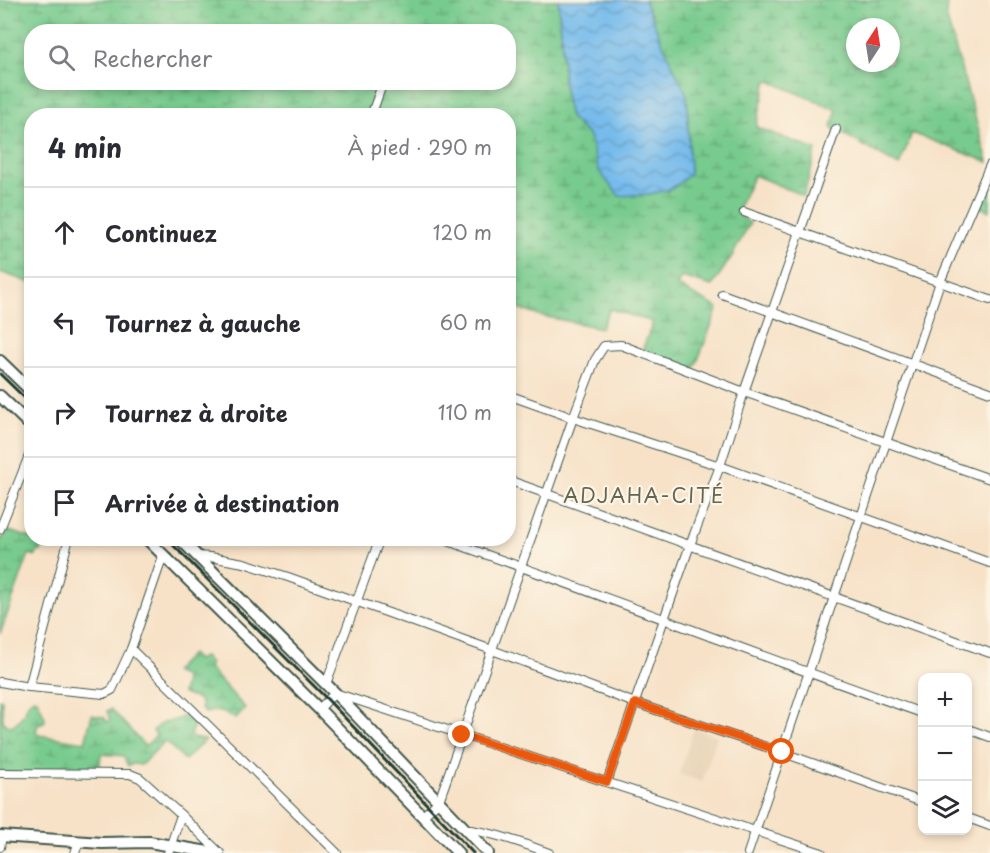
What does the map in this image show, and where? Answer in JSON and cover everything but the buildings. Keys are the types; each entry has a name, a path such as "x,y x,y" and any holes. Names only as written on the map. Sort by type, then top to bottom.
{"main road":[{"path":"0,361 24,384"},
{"path":"0,396 24,420"},
{"path":"154,546 319,709 458,853"},
{"path":"187,546 335,693 488,853"},
{"path":"1,840 149,842 169,849 214,853"}],"street":[{"path":"374,108 380,90"},
{"path":"607,782 720,466 836,129"},
{"path":"747,853 940,282 990,165"},
{"path":"744,212 990,300"},
{"path":"722,294 990,392"},
{"path":"423,816 439,801 573,418 595,360 604,346 621,345 744,392 990,479"},
{"path":"516,398 720,466 990,563"},
{"path":"0,530 24,468"},
{"path":"516,483 990,653"},
{"path":"29,687 67,546"},
{"path":"326,684 378,546"},
{"path":"462,546 918,712"},
{"path":"0,682 104,694 112,690 131,649 163,556"},
{"path":"197,556 244,563 288,577 635,703 918,801"},
{"path":"131,649 337,853"},
{"path":"319,709 335,693 822,853"},
{"path":"972,730 990,737"},
{"path":"0,773 130,774 140,778 220,853"},
{"path":"169,849 181,814"},
{"path":"972,819 990,826"},
{"path":"465,829 507,837 549,853"},
{"path":"75,853 79,841"}],"shaded area":[{"path":"694,728 717,736 702,782 679,774"}],"green space":[{"path":"0,0 558,0 564,89 570,117 589,136 599,171 690,174 687,95 644,0 947,0 946,16 988,162 912,133 899,166 831,127 837,110 767,80 756,127 816,150 804,196 754,175 736,213 750,223 712,286 682,277 676,285 718,308 694,370 642,351 653,322 610,309 601,328 537,315 516,308 516,108 24,108 24,281 0,272"},
{"path":"990,179 990,211 978,207"},
{"path":"6,530 24,536 24,546 43,546 36,556 29,554 0,634 0,538 3,539"},
{"path":"191,654 197,660 204,657 210,663 208,667 245,708 235,719 221,712 205,713 198,700 182,693 184,678 174,671"},
{"path":"33,698 37,699 45,718 45,721 38,725 36,731 38,735 85,742 92,715 104,717 107,722 110,720 107,711 111,709 145,746 157,735 153,731 159,725 178,719 185,714 195,723 190,734 192,738 205,740 185,760 165,741 141,765 128,766 123,756 101,754 99,773 0,774 0,699 2,700 3,721 6,725 11,726 19,720"}],"water":[{"path":"558,0 644,0 687,95 690,174 672,189 650,194 619,196 599,171 589,136 570,117 564,89"}],"railway":[{"path":"0,374 24,397"},
{"path":"174,546 328,700 473,853"}],"district":[{"name":"ADJAHA-CITÉ","path":"644,495"}],"route":[{"path":"462,735 607,782 635,703 782,752"}]}
